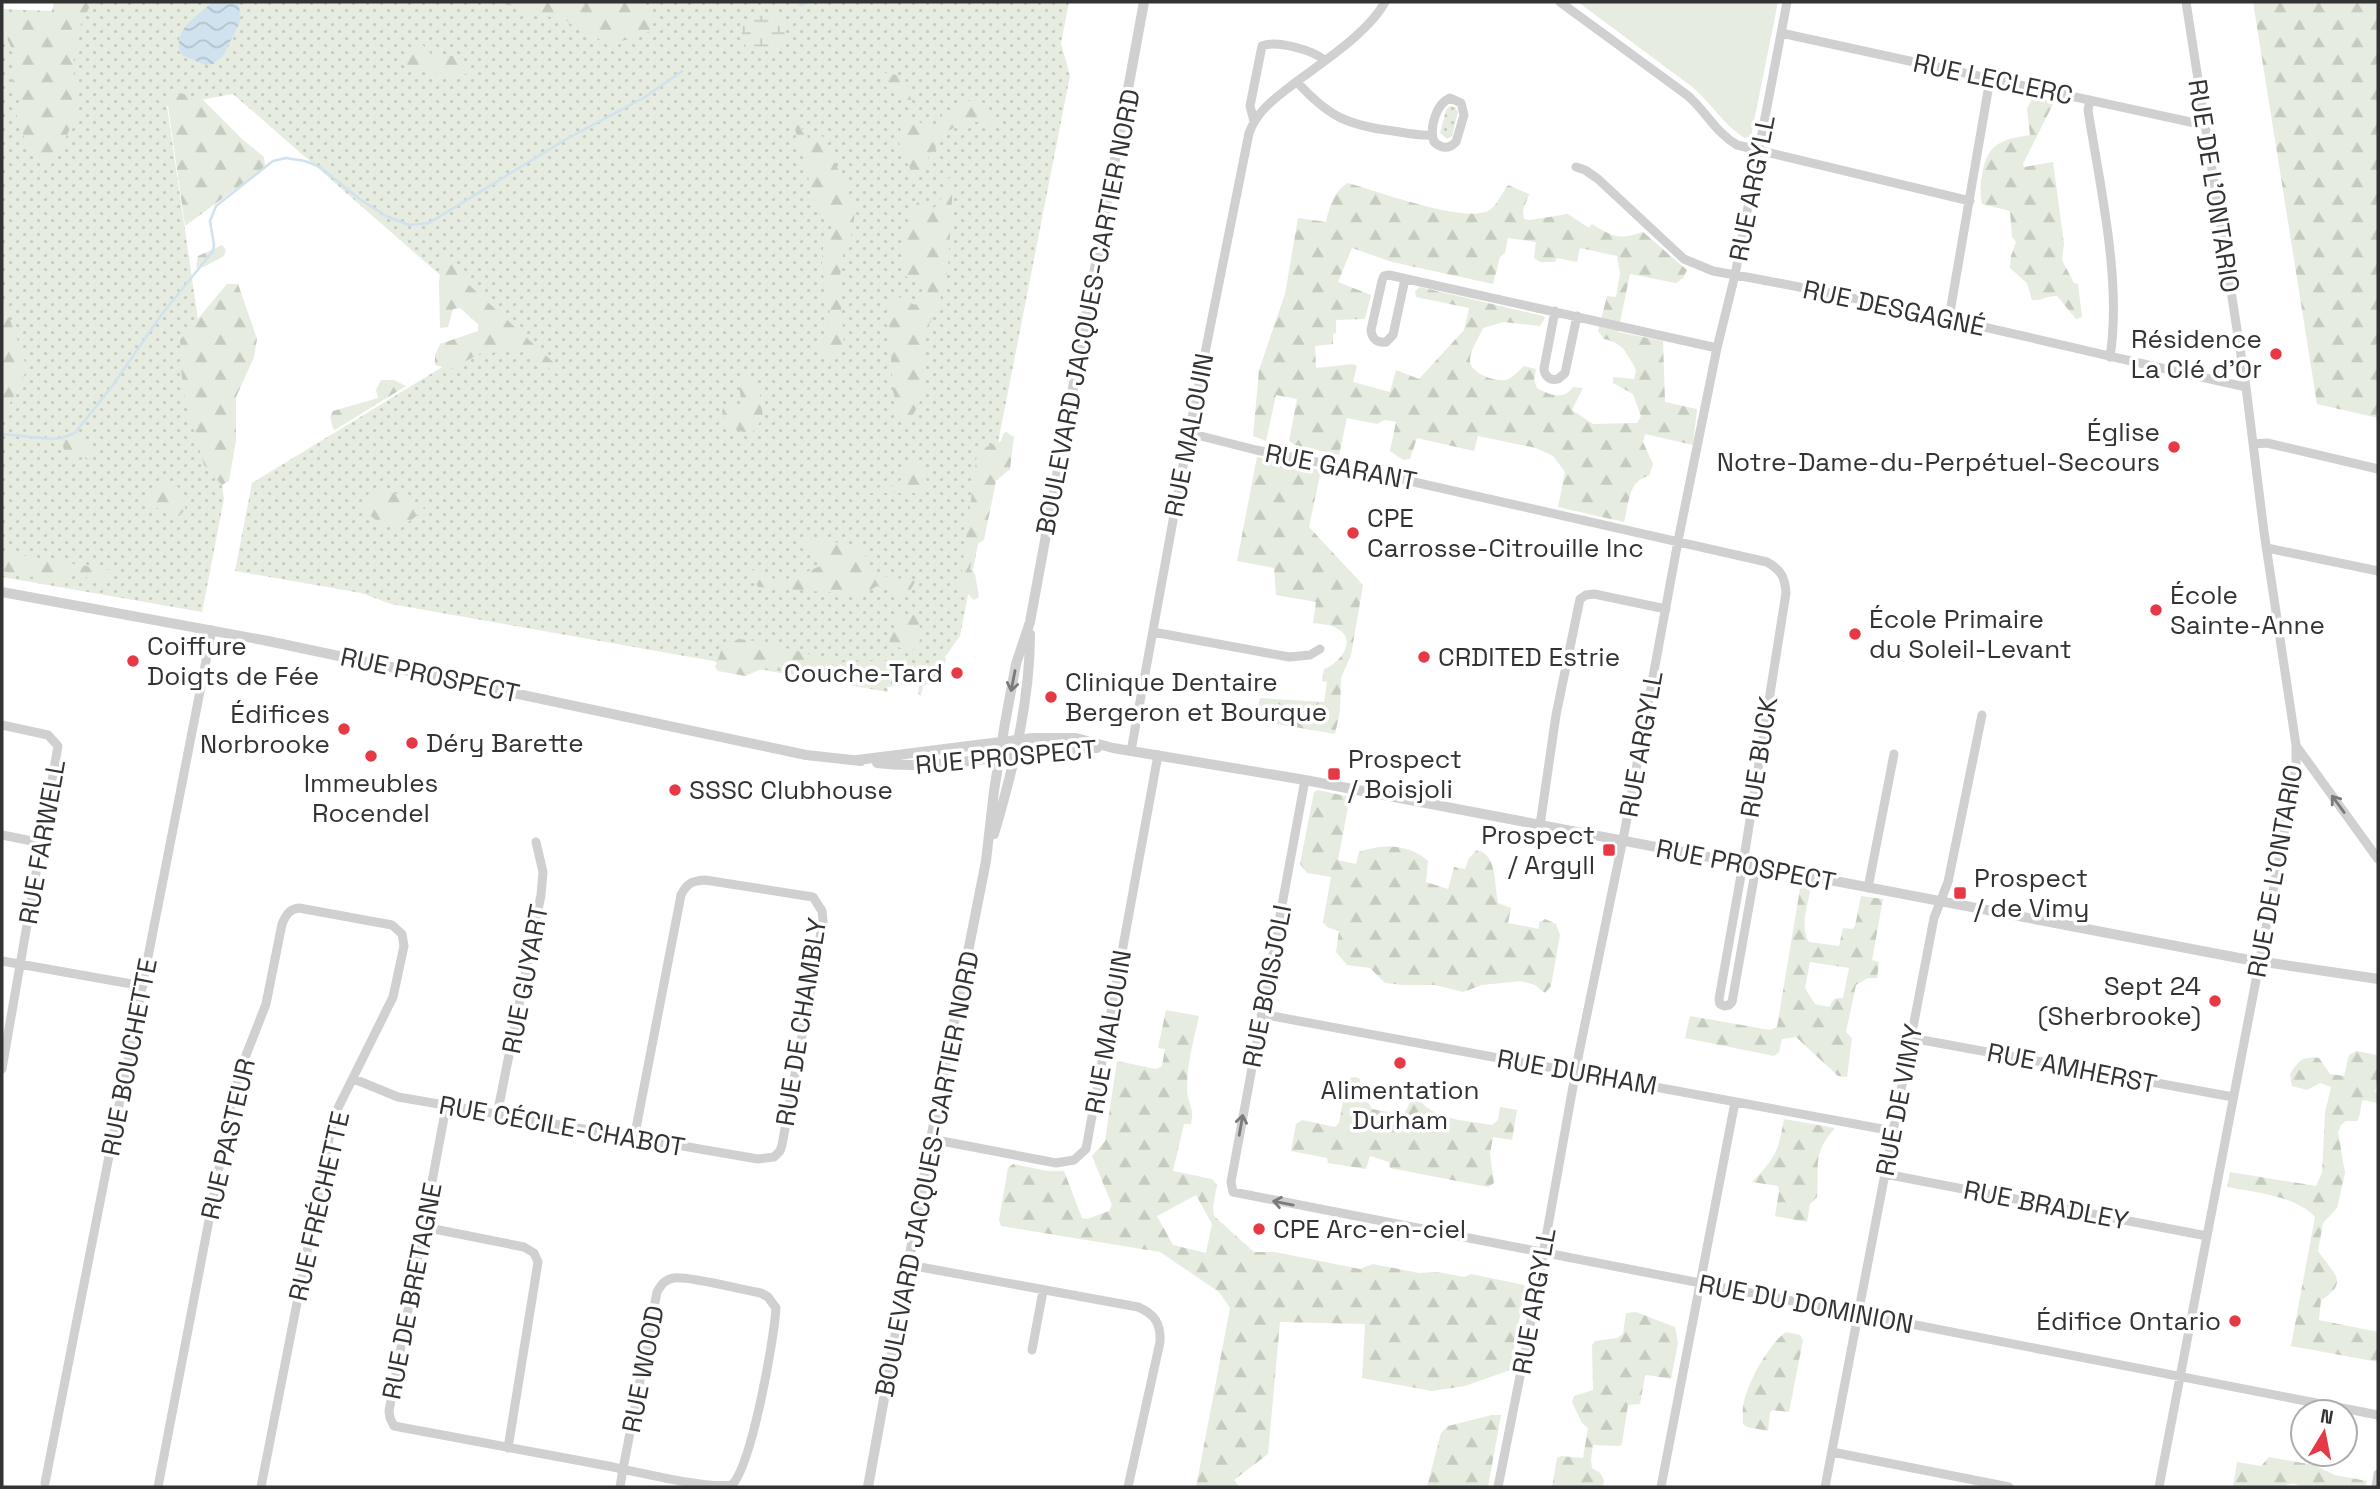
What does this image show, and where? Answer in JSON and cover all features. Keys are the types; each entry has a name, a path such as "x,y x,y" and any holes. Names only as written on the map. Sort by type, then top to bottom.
{"street":[{"name":"BOULEVARD JACQUES-CARTIER NORD","path":"868,1487 931,1139 986,861 999,757 1016,664 1030,622 1144,2"},
{"name":"RUE MALOUIN","path":"1132,751 1189,433 1246,141 1254,121 1268,104 1370,24 1385,2"},
{"path":"1560,2 1687,95 1702,108 1729,141 1759,151 1970,201"},
{"name":"RUE ARGYLL","path":"1498,1487 1678,541 1717,348 1735,275 1787,2"},
{"name":"RUE DE L'ONTARIO","path":"2159,1487 2297,757 2246,387 2186,2"},
{"name":"RUE LECLERC","path":"1781,33 2204,125"},
{"name":"RUE MALOUIN","path":"1254,121 1250,106 1262,46 1270,43 1312,51 1324,60"},
{"path":"1949,318 1990,79"},
{"path":"1297,82 1330,113 1346,122 1368,128 1432,135"},
{"path":"1450,98 1461,103 1464,115 1456,142 1443,147 1434,142 1432,135 1442,102 1450,98"},
{"path":"2090,100 2088,110 2108,243 2114,319 2110,357"},
{"name":"RUE DESGAGNÉ","path":"1576,167 1586,170 1598,179 1684,259 1713,271 1949,318 2246,387"},
{"path":"1405,279 1393,335 1389,340 1379,342 1373,337 1371,330 1382,281 1384,276 1389,275 1717,348"},
{"path":"1555,311 1544,368 1546,375 1552,379 1558,379 1566,373 1577,316"},
{"name":"RUE GARANT","path":"1189,433 1256,450 1383,475 1678,541 1767,562 1778,568"},
{"path":"2253,444 2267,443 2378,469"},
{"path":"2267,548 2378,571"},
{"name":"RUE BUCK","path":"1756,867 1732,1002 1729,1006 1724,1006 1719,999 1786,593 1785,579 1778,568"},
{"name":"RUE PROSPECT","path":"2,593 212,630 806,755 913,765 1060,748 1113,748"},
{"path":"1540,825 1556,715 1580,599 1594,594 1666,609"},
{"name":"BOULEVARD JACQUES-CARTIER NORD","path":"986,861 1006,794 1017,740 1030,665 1030,622"},
{"name":"RUE BOUCHETTE","path":"46,1483 212,630"},
{"path":"1153,632 1289,657 1310,655 1320,649"},
{"name":"RUE DE VIMY","path":"1825,1487 1934,918 1948,882 1982,715"},
{"name":"RUE FARWELL","path":"2,725 39,732 54,740 58,746 2,1069"},
{"name":"RUE PROSPECT","path":"857,760 1017,740 1063,737 1113,748 1306,780 2259,962 2378,979"},
{"path":"2297,745 2378,859"},
{"path":"1868,888 1894,754"},
{"name":"RUE MALOUIN","path":"931,1139 1056,1163 1074,1160 1086,1149 1158,755"},
{"name":"RUE BOISJOLI","path":"1233,1192 1231,1182 1306,780"},
{"path":"2,835 43,843"},
{"name":"RUE GUYART","path":"497,1115 541,895 542,872 536,842"},
{"name":"RUE DE CHAMBLY","path":"634,1139 681,895 685,886 693,881 705,880 813,897 822,911 823,921 782,1145 774,1157"},
{"name":"RUE PASTEUR","path":"158,1487 232,1100 265,1004 282,924 288,913 299,908 392,925 402,934"},
{"name":"RUE FRÉCHETTE","path":"261,1487 331,1129 338,1108 393,997 404,946 402,934"},
{"path":"2,961 143,986"},
{"name":"RUE DURHAM","path":"1261,1014 1893,1131"},
{"name":"RUE AMHERST","path":"1911,1038 2233,1097"},
{"name":"RUE CÉCILE-CHABOT","path":"354,1079 386,1094 446,1107 758,1159 774,1157"},
{"path":"1661,1487 1735,1102"},
{"name":"RUE DE BRETAGNE","path":"446,1107 389,1411 394,1426 715,1486 732,1485"},
{"name":"RUE BRADLEY","path":"1885,1174 2207,1236"},
{"name":"RUE DU DOMINION","path":"1233,1192 2378,1415"},
{"path":"425,1227 524,1247 534,1253 538,1262 508,1448"},
{"path":"909,1265 1138,1307 1147,1311 1157,1321 1160,1342 1128,1487"},
{"name":"RUE WOOD","path":"620,1487 657,1292 666,1280 680,1278 761,1293 773,1302 776,1308 760,1407 739,1474 732,1485"},
{"path":"1032,1350 1043,1291"},
{"path":"1832,1452 1992,1486 2008,1487"},
{"path":"2376,1487 2378,1474"}],"green space":[{"path":"54,2 1069,2 1061,43 1070,76 960,636 928,681 887,687 888,692 391,604 361,593 235,571 252,483 503,330 233,94 167,106 224,499 202,612 2,577 2,9 52,11"},
{"path":"58,2 92,2 81,24 73,64 77,110 73,123 52,164 42,164 29,151 15,110 19,101 12,85 15,56 6,36 2,34 2,13 54,14"},
{"path":"504,2 644,2 654,21 649,32 613,44 584,34 567,21 521,10"},
{"path":"1578,2 1778,2 1751,136 1745,138 1737,133 1691,86"},
{"path":"2253,2 2378,2 2378,418 2317,404"},
{"path":"781,13 786,42 783,47 746,48 740,26 743,20"},
{"path":"418,40 432,55 454,56 469,74 440,76 424,68 408,70 404,63 411,53 412,41"},
{"path":"879,72 904,76 913,106 884,86"},
{"path":"180,93 202,99 264,157 265,167 185,226 167,99 168,94"},
{"path":"973,99 984,103 1000,124 996,128 982,121 963,124 945,132 929,155 925,174 912,173 899,143 902,116 911,116 931,130 937,129 943,113"},
{"path":"2031,100 2052,101 2053,104 2023,164 2024,167 2053,162 2064,244 2062,260 2074,283 2078,284 2082,317 2076,319 2057,296 2032,300 2027,283 2010,268 2016,242 2012,237 2010,211 1982,204 1981,200 1981,179 1988,156 2003,141 2030,135 2027,109"},
{"path":"1450,106 1455,107 1458,112 1452,136 1447,139 1440,133 1446,110"},
{"path":"791,114 813,144 816,138 823,136 855,207 853,230 843,255 839,283 844,342 828,361 823,358 820,344 830,318 822,255 833,228 818,213"},
{"path":"948,177 953,182 948,269 939,304 924,335 922,398 908,424 900,418 893,391 888,308 895,295 915,305 928,291 924,279 914,282 904,275 905,236 909,218 919,200 932,208 939,205"},
{"path":"1348,183 1440,210 1476,214 1491,209 1508,185 1529,194 1523,210 1524,219 1568,214 1589,228 1592,224 1616,236 1643,232 1687,270 1683,278 1676,283 1630,274 1618,332 1663,341 1665,402 1697,409 1693,445 1645,434 1643,442 1653,464 1649,476 1642,478 1633,488 1624,522 1558,507 1565,472 1553,456 1536,448 1478,436 1474,451 1417,438 1410,459 1403,460 1390,451 1396,422 1385,420 1377,424 1347,418 1339,455 1295,445 1289,441 1297,399 1276,395 1266,441 1253,436 1259,370 1285,294 1298,218 1326,222 1333,200","holes":["1508,238 1536,242 1534,258 1541,262 1555,262 1557,258 1577,262 1580,248 1617,256 1620,273 1616,297 1607,296 1598,331 1604,339 1616,343 1624,350 1636,370 1634,379 1613,377 1613,383 1633,394 1641,416 1637,423 1593,424 1572,410 1583,388 1573,387 1561,395 1547,393 1537,388 1534,380 1536,369 1524,366 1506,380 1478,373 1471,365 1470,356 1483,328 1503,322 1540,326 1545,318 1420,287 1415,291 1416,297 1469,308 1464,330 1419,379 1396,370 1390,392 1353,382 1357,366 1353,364 1316,368 1315,346 1333,344 1336,320 1365,319 1371,295 1338,282 1352,248 1392,262 1493,284"]},
{"path":"222,245 226,250 224,256 204,267 196,268 198,256"},
{"path":"451,257 469,285 563,371 559,375 522,350 479,354 451,369 435,365 435,355 440,344 478,331 478,324 460,308 453,309 448,327 440,328 441,263"},
{"path":"227,284 238,284 257,339 254,357 236,397 236,441 229,481 222,485 204,465 185,400 180,340"},
{"path":"2,299 24,357 26,372 5,413 2,414"},
{"path":"740,375 759,387 763,418 751,434 726,427 722,411 726,404 740,408"},
{"path":"381,380 394,380 406,386 335,430 330,417 333,411 378,398 376,390"},
{"path":"1006,432 1014,437 1010,469 996,481 984,540 974,546 970,569 975,574 979,597 974,600 960,585 977,454 981,449 1001,441"},
{"path":"75,433 83,435 94,462 64,451 62,438"},
{"path":"1257,457 1321,470 1309,527 1363,585 1351,655 1341,678 1340,711 1335,734 1255,720 1260,698 1324,702 1327,682 1322,681 1324,669 1338,660 1346,645 1344,634 1338,629 1313,623 1316,602 1276,595 1274,568 1237,561"},
{"path":"918,458 929,486 924,493 870,493 871,488 888,487 898,483 910,459"},
{"path":"170,481 179,488 186,510 178,516 149,505 146,494 155,486"},
{"path":"380,487 425,506 418,515 402,525 386,525 363,507 370,490"},
{"path":"808,538 853,545 862,550 875,574 896,579 910,577 915,582 906,597 877,586 867,592 852,594 758,587 749,568 770,578 786,579 823,565 823,559 806,544"},
{"path":"2,552 111,570 116,576 88,583 86,574 73,571 60,579 43,579 2,571"},
{"path":"916,608 922,637 913,651 889,645 891,632 897,627 896,615 907,617"},
{"path":"739,639 763,642 839,662 911,660 911,672 870,687 764,668 745,676 718,671 715,667 723,646"},
{"path":"939,654 944,655 946,660 936,680 923,686 921,696 918,694 922,677"},
{"path":"1318,790 1350,797 1338,860 1356,864 1359,852 1368,849 1386,846 1404,848 1428,861 1426,882 1448,889 1454,867 1465,869 1469,858 1477,850 1484,853 1492,864 1498,903 1511,908 1508,923 1539,929 1539,922 1545,919 1556,924 1560,935 1551,986 1545,993 1535,985 1521,981 1482,985 1463,992 1435,985 1385,983 1370,968 1347,965 1336,952 1339,931 1327,927 1323,922 1331,877 1307,873 1300,864 1314,792"},
{"path":"1801,883 1811,885 1805,922 1809,942 1839,946 1843,928 1852,929 1855,926 1861,896 1883,899 1872,960 1879,962 1877,978 1868,978 1856,985 1846,1032 1852,1038 1847,1077 1838,1076 1796,1037 1782,1039 1779,1052 1774,1056 1685,1038 1690,1016 1770,1030 1777,1027","holes":["1810,962 1849,968 1843,998 1834,1000 1830,1007 1815,1004 1805,988"]},
{"path":"1166,1010 1199,1016 1187,1078 1191,1124 1184,1124 1173,1171 1212,1179 1217,1185 1214,1216 1254,1252 1275,1252 1360,1269 1373,1264 1419,1273 1438,1272 1464,1277 1471,1274 1524,1285 1510,1370 1465,1386 1432,1391 1362,1378 1365,1324 1280,1322 1268,1454 1234,1480 1239,1487 1196,1487 1230,1308 1219,1292 1160,1252 1001,1226 999,1220 1008,1168 1013,1164 1047,1171 1064,1171 1082,1218 1087,1219 1109,1211 1112,1205 1092,1156 1105,1141 1117,1061 1156,1069 1162,1066 1165,1049 1158,1048","holes":["1196,1195 1212,1224 1206,1253 1173,1245 1157,1216"]},
{"path":"2378,1047 2378,1080 2375,1092 2378,1093 2378,1103 2363,1100 2357,1121 2346,1121 2338,1132 2345,1173 2337,1208 2323,1223 2318,1251 2333,1271 2337,1282 2330,1294 2321,1300 2319,1320 2378,1332 2378,1362 2291,1346 2315,1217 2297,1204 2286,1200 2227,1187 2230,1172 2316,1186 2322,1173 2325,1113 2331,1087 2320,1083 2307,1090 2292,1086 2290,1074 2305,1058 2319,1058 2330,1074 2344,1076 2349,1055 2356,1051 2377,1055"},
{"path":"1347,1079 1360,1079 1361,1090 1372,1109 1403,1115 1411,1095 1441,1115 1492,1125 1498,1120 1500,1107 1517,1110 1512,1140 1493,1137 1490,1154 1494,1183 1488,1187 1390,1168 1389,1162 1370,1156 1366,1169 1328,1163 1327,1158 1291,1151 1296,1124 1302,1120 1335,1127 1339,1123"},
{"path":"1784,1119 1835,1128 1822,1146 1817,1197 1810,1204 1807,1222 1775,1216 1778,1186 1752,1182 1775,1154"},
{"path":"1636,1312 1675,1327 1678,1343 1671,1379 1645,1376 1640,1404 1628,1405 1620,1446 1593,1445 1592,1468 1600,1473 1604,1480 1603,1487 1552,1487 1557,1458 1583,1458 1588,1428 1582,1423 1572,1402 1574,1396 1593,1390 1592,1345 1595,1341 1617,1338 1623,1334 1626,1313"},
{"path":"1786,1332 1800,1335 1803,1340 1789,1412 1773,1410 1770,1413 1768,1431 1747,1427 1743,1424 1743,1410 1750,1384 1766,1354"},
{"path":"1501,1415 1488,1487 1427,1487 1441,1433 1448,1426"},
{"path":"2269,1457 2289,1461 2289,1468 2320,1468 2335,1475 2367,1481 2365,1487 2303,1487 2293,1483 2281,1487 2233,1487 2237,1462 2261,1466"}],"water":[{"path":"213,2 239,2 240,22 223,56 213,64 205,65 182,55 179,39 193,18"}],"waterway":[{"path":"800,5 807,2"},
{"path":"2,434 51,439 75,433 113,385 162,314 213,251 210,221 216,206 273,161 286,158 305,161 320,167 358,198 386,216 409,225 429,223 563,141 645,97 682,71"}],"place":[{"name":"Résidence La Clé d'Or","path":"2276,354"},
{"name":"Église Notre-Dame-du-Perpétuel-Secours","path":"2174,447"},
{"name":"CPE Carrosse-Citrouille Inc","path":"1353,533"},
{"name":"École Sainte-Anne","path":"2156,610"},
{"name":"École Primaire du Soleil-Levant","path":"1855,634"},
{"name":"CRDITED Estrie","path":"1424,657"},
{"name":"Coiffure Doigts de Fée","path":"133,661"},
{"name":"Couche-Tard","path":"957,673"},
{"name":"Clinique Dentaire Bergeron et Bourque","path":"1051,697"},
{"name":"Édifices Norbrooke","path":"344,729"},
{"name":"Déry Barette","path":"412,743"},
{"name":"Immeubles Rocendel","path":"371,756"},
{"name":"Prospect / Boisjoli","path":"1334,774"},
{"name":"SSSC Clubhouse","path":"675,790"},
{"name":"Prospect / Argyll","path":"1609,850"},
{"name":"Prospect / de Vimy","path":"1960,893"},
{"name":"Sept 24 (Sherbrooke)","path":"2215,1001"},
{"name":"Alimentation Durham","path":"1400,1063"},
{"name":"CPE Arc-en-ciel","path":"1259,1229"},
{"name":"Édifice Ontario","path":"2235,1321"}]}
